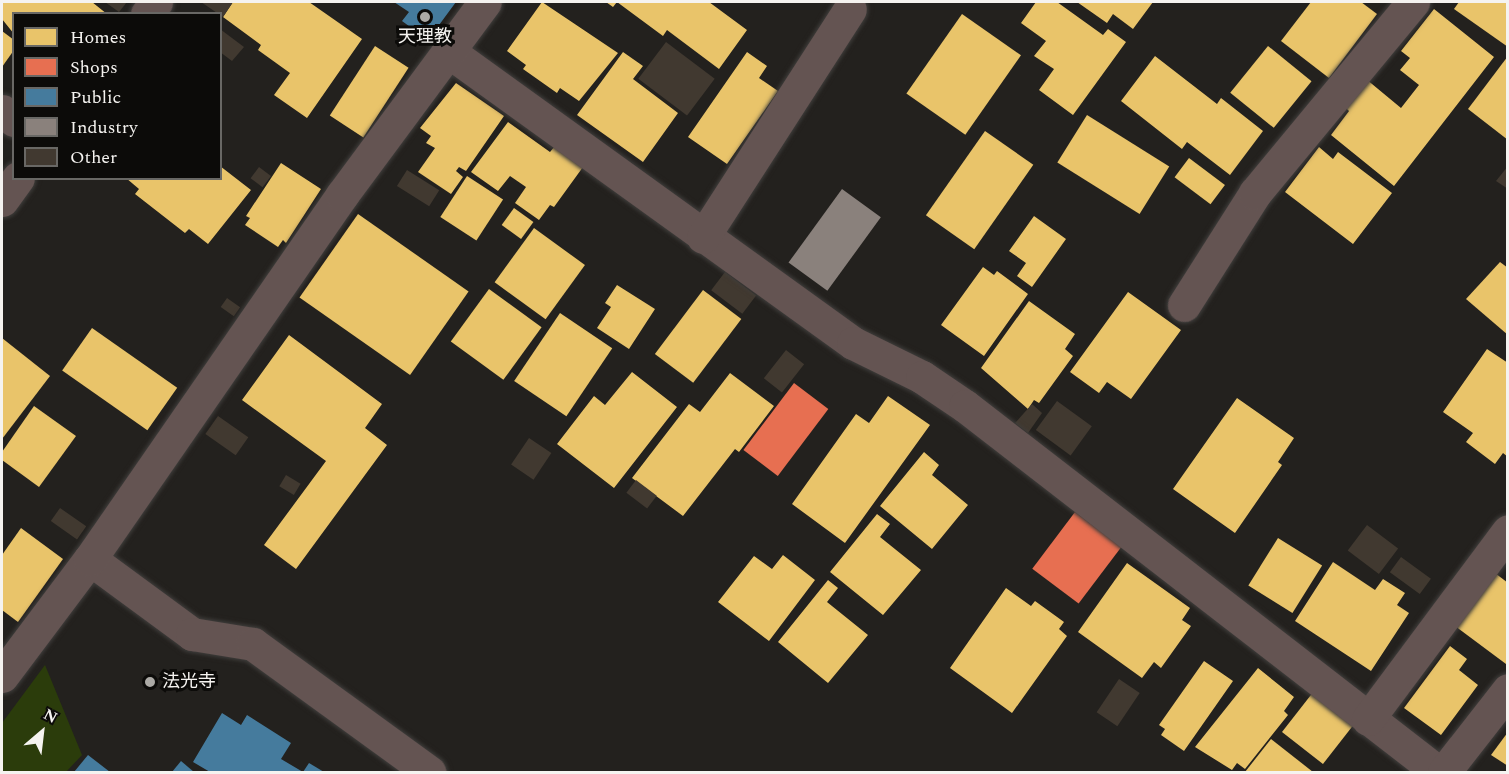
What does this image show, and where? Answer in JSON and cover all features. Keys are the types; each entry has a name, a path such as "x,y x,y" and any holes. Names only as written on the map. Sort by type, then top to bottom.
{"street":[{"path":"2,676 90,559 342,195 485,2"},
{"path":"1184,305 1255,193 1413,2"},
{"path":"703,237 850,9"},
{"path":"448,51 853,343 922,377 965,406 1437,772"},
{"path":"2,200 17,180"},
{"path":"1368,719 1508,531"},
{"path":"90,559 192,634 253,644 429,772"},
{"path":"1444,772 1508,690"}],"green space":[{"path":"45,665 82,755 66,772 2,772 2,723"}],"building: Homes":[{"path":"2,2 92,2 104,12 12,12 12,32 2,19"},
{"path":"233,2 309,2 362,39 307,118 274,95 290,73 258,50 261,45 223,17"},
{"path":"542,2 618,53 579,101 560,88 557,93 523,69 526,65 507,51"},
{"path":"606,2 617,2 613,7"},
{"path":"617,2 709,2 747,30 719,69 667,30 663,36"},
{"path":"1036,2 1057,2 1103,35 1108,29 1126,42 1073,115 1039,90 1054,69 1034,56 1046,41 1021,23"},
{"path":"1077,2 1153,2 1133,29 1113,14 1107,23"},
{"path":"1311,2 1361,2 1377,14 1329,78 1281,41"},
{"path":"1459,2 1508,2 1508,47 1454,9"},
{"path":"1434,9 1494,57 1394,186 1331,135 1349,111 1344,106 1366,79 1401,108 1419,85 1400,70 1410,58 1401,51"},
{"path":"962,14 1021,55 965,135 906,93"},
{"path":"2,31 12,38 12,53 2,67"},
{"path":"375,46 409,68 363,137 330,116"},
{"path":"1268,46 1312,81 1274,128 1230,93"},
{"path":"623,52 643,66 633,79 678,113 643,162 577,115"},
{"path":"747,52 767,66 759,78 778,91 727,164 688,137"},
{"path":"1155,56 1217,104 1221,98 1263,131 1230,175 1187,142 1182,149 1121,101"},
{"path":"1508,56 1508,140 1468,109"},
{"path":"456,83 504,116 466,171 459,167 456,171 463,177 451,194 418,172 435,148 426,143 431,136 420,128"},
{"path":"1087,115 1169,166 1140,214 1057,162"},
{"path":"508,122 550,152 555,146 583,167 554,207 550,205 539,220 515,203 526,187 510,176 498,191 471,172"},
{"path":"985,131 1033,165 974,249 926,215"},
{"path":"1319,147 1333,159 1338,152 1392,193 1353,244 1285,192"},
{"path":"1189,158 1225,185 1210,204 1175,177"},
{"path":"281,163 321,189 286,243 283,240 278,247 245,225 250,218 246,216"},
{"path":"222,168 251,190 208,244 189,229 185,233 135,194 139,189 128,180 222,180"},
{"path":"467,176 503,199 476,241 440,217"},
{"path":"514,208 533,222 521,239 502,225"},
{"path":"358,214 469,291 410,375 299,298"},
{"path":"1034,216 1066,239 1032,287 1017,276 1026,263 1009,251"},
{"path":"534,228 585,265 546,319 495,282"},
{"path":"1500,262 1508,268 1508,335 1466,299"},
{"path":"983,267 994,275 997,271 1028,294 984,356 941,325"},
{"path":"617,285 655,309 629,349 597,328 611,307 605,303"},
{"path":"489,289 542,327 503,380 451,342"},
{"path":"703,290 741,319 693,383 655,354"},
{"path":"1128,292 1181,330 1131,399 1107,382 1099,393 1070,372"},
{"path":"1029,301 1075,334 1065,349 1073,356 1039,403 1034,400 1028,409 981,368"},
{"path":"560,313 612,348 566,416 514,381"},
{"path":"92,328 177,388 147,430 62,371"},
{"path":"289,335 382,404 365,428 387,445 296,569 264,545 326,461 242,400"},
{"path":"2,338 50,376 2,439"},
{"path":"1487,349 1508,363 1508,457 1503,453 1495,464 1466,442 1473,433 1443,412"},
{"path":"632,372 677,407 614,488 557,444 594,396 605,405"},
{"path":"730,373 774,406 739,452 735,449 683,516 632,478 689,404 700,412"},
{"path":"888,396 930,425 845,543 792,504 856,414 869,423"},
{"path":"1237,398 1294,438 1278,462 1282,465 1235,533 1173,489"},
{"path":"34,406 76,436 39,487 2,460 2,452"},
{"path":"924,452 939,465 932,475 968,505 932,549 880,506"},
{"path":"877,514 890,524 880,537 921,570 883,615 830,572"},
{"path":"21,528 63,559 18,622 2,610 2,555"},
{"path":"1278,538 1322,566 1292,613 1248,585"},
{"path":"783,555 815,580 769,641 718,602 754,556 772,569"},
{"path":"1333,562 1375,590 1383,579 1405,593 1397,605 1409,613 1371,671 1295,621"},
{"path":"1127,563 1190,608 1182,620 1191,626 1161,668 1154,662 1142,678 1078,632"},
{"path":"1495,573 1508,583 1506,664 1455,626"},
{"path":"828,580 838,588 827,602 868,635 828,683 778,642"},
{"path":"1006,588 1031,606 1035,601 1064,622 1059,629 1067,636 1012,713 950,668"},
{"path":"1450,646 1467,659 1459,670 1478,685 1441,735 1404,708"},
{"path":"1204,661 1233,681 1184,751 1161,735 1165,729 1159,725"},
{"path":"1258,668 1294,697 1284,711 1288,715 1245,769 1237,763 1232,770 1195,747"},
{"path":"1314,691 1355,723 1323,764 1282,732"},
{"path":"1508,732 1508,766 1491,755"},
{"path":"1271,739 1313,772 1245,772"}],"building: Shops":[{"path":"794,383 828,409 778,476 743,450"},
{"path":"1075,512 1121,547 1079,604 1032,569"}],"building: Public":[{"name":"天理教","path":"394,2 456,2 428,40 402,21 409,12"},
{"path":"222,713 241,725 247,715 291,743 281,759 303,772 210,772 193,762"},
{"path":"88,755 110,772 74,772"},
{"path":"181,761 194,772 172,772"},
{"path":"309,763 324,772 303,772"}],"building: Industry":[{"path":"842,189 881,217 827,291 789,263"}],"building: Other":[{"path":"105,2 127,2 119,12"},
{"path":"201,2 233,2 223,17 222,12 216,12"},
{"path":"222,30 244,47 232,61 222,54"},
{"path":"666,42 715,79 687,115 638,79"},
{"path":"1508,166 1508,189 1496,181"},
{"path":"259,167 271,176 263,187 251,178"},
{"path":"407,170 439,190 429,206 397,186"},
{"path":"725,272 756,295 742,314 711,290"},
{"path":"227,298 240,307 234,316 221,307"},
{"path":"786,350 804,364 782,393 764,378"},
{"path":"1057,401 1092,426 1071,455 1036,430"},
{"path":"1032,404 1042,413 1028,433 1015,423"},
{"path":"218,416 248,437 236,455 205,434"},
{"path":"529,438 551,453 533,480 511,465"},
{"path":"286,475 301,484 294,495 279,486"},
{"path":"636,480 657,496 647,508 626,493"},
{"path":"60,508 86,526 77,539 51,521"},
{"path":"1367,525 1398,548 1379,574 1348,551"},
{"path":"1401,557 1431,579 1420,594 1390,572"},
{"path":"1119,679 1140,693 1117,726 1097,712"}],"place":[{"name":"天理教","path":"425,17"},
{"name":"法光寺","path":"150,682"}]}
